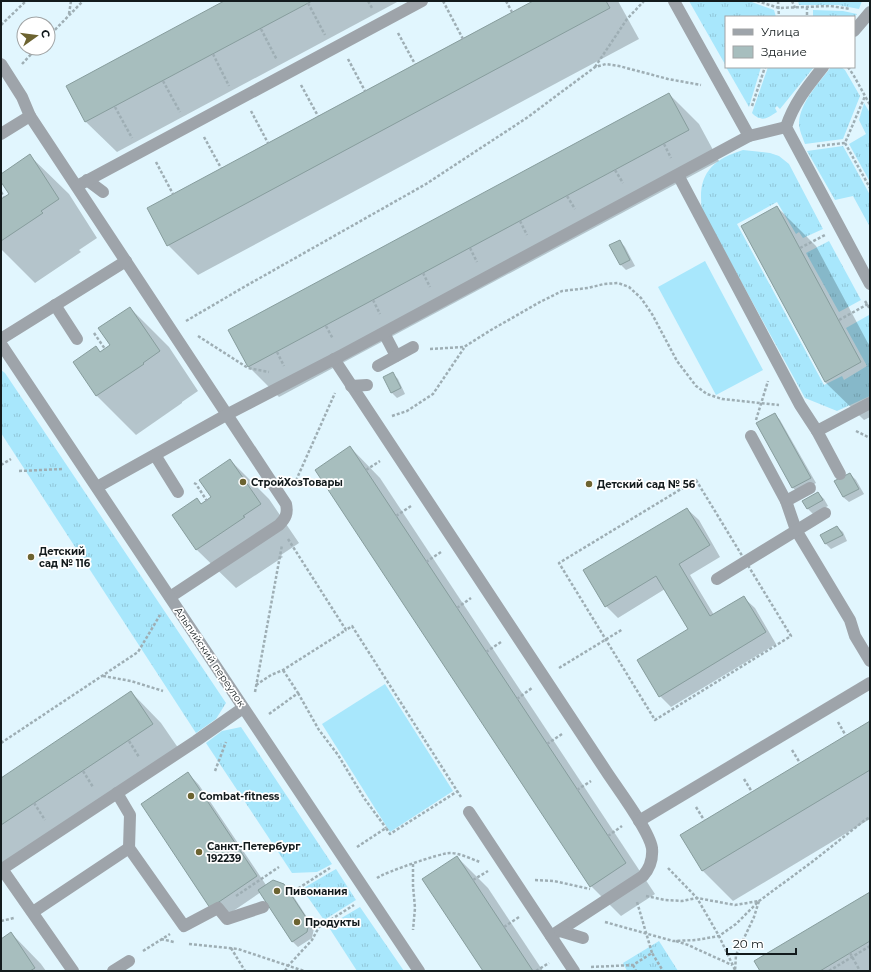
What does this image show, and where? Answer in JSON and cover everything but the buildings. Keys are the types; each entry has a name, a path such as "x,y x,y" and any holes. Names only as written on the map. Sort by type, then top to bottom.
{"street":[{"path":"82,183 422,1"},
{"path":"674,1 749,136"},
{"path":"855,30 870,13"},
{"path":"1,64 22,97 30,116 82,183 126,261 176,327 228,414 286,504 287,510 285,519 279,525 170,597"},
{"path":"822,68 801,94 786,127 870,284"},
{"path":"1,134 30,116"},
{"path":"97,487 228,414 334,360 749,136 786,127"},
{"path":"678,175 776,361 840,474"},
{"path":"82,183 103,192"},
{"path":"1,339 126,261"},
{"path":"55,305 77,339"},
{"path":"384,333 396,356"},
{"path":"378,366 413,347"},
{"name":"Альпийский переулок","path":"3,352 97,487 419,971"},
{"path":"334,360 650,839 652,855 648,870 643,876 556,934"},
{"path":"351,386 366,384"},
{"path":"817,431 870,404"},
{"path":"751,436 786,501 796,530 850,620 855,636 870,661"},
{"path":"155,455 178,492"},
{"path":"786,501 810,488"},
{"path":"717,579 796,530 825,514"},
{"path":"639,821 870,683"},
{"path":"73,971 2,869 243,708"},
{"path":"117,793 130,814 130,848 184,926 218,908 227,919 263,907"},
{"path":"469,812 556,934 573,970"},
{"path":"33,912 130,848"},
{"path":"556,934 583,938"},
{"path":"113,971 129,961"}],"path":[{"path":"1,25 26,1"},
{"path":"69,15 70,1"},
{"path":"56,29 83,1"},
{"path":"443,1 462,39"},
{"path":"506,1 512,12"},
{"path":"276,374 248,368 176,327 244,286 426,184 528,117 595,67 627,19 644,1"},
{"path":"757,1 779,8 840,7 870,13"},
{"path":"778,1 779,16"},
{"path":"792,1 795,8"},
{"path":"308,3 365,91"},
{"path":"807,7 807,16"},
{"path":"390,18 415,64"},
{"path":"260,29 318,116"},
{"path":"213,54 268,143"},
{"path":"595,67 606,64 619,66 668,79 722,88"},
{"path":"742,124 751,110 765,68"},
{"path":"849,68 870,105"},
{"path":"163,81 221,168"},
{"path":"845,143 865,96"},
{"path":"115,106 173,194"},
{"path":"796,147 845,143"},
{"path":"845,143 870,188"},
{"path":"1,192 4,197"},
{"path":"800,248 840,227"},
{"path":"375,423 407,411 433,394 464,347 491,330 562,291 618,283 629,287 641,298 652,314 677,361 696,386 707,394 722,399 800,405"},
{"path":"838,320 870,303"},
{"path":"413,347 430,349 464,347"},
{"path":"751,436 772,367 776,361"},
{"path":"294,487 344,375"},
{"path":"1,465 11,459"},
{"path":"19,471 84,468"},
{"path":"696,480 791,636 655,720 606,639 559,563 696,480"},
{"path":"284,533 346,630"},
{"path":"255,693 282,540"},
{"path":"1,743 138,652 160,614"},
{"path":"256,685 271,675 283,670 352,626 458,791 469,812"},
{"path":"561,667 624,629"},
{"path":"283,670 319,730 338,755 364,798 390,834 458,791"},
{"path":"102,676 131,681 163,691"},
{"path":"269,713 298,693"},
{"path":"673,941 696,940 719,936 736,924 759,901 870,817"},
{"path":"357,847 386,828"},
{"path":"285,971 312,940 319,927 369,896 376,878 413,864 449,853 458,854 483,863"},
{"path":"652,855 669,869 697,898 719,936 735,971"},
{"path":"413,864 413,886 416,908 413,934"},
{"path":"218,908 279,867"},
{"path":"294,891 330,868"},
{"path":"632,884 652,953 663,971"},
{"path":"697,898 735,905 759,901"},
{"path":"735,971 736,955 754,917 759,901"},
{"path":"585,915 688,946 733,965"},
{"path":"129,961 161,939 184,926"},
{"path":"161,939 175,942"},
{"path":"182,943 238,948 304,971"},
{"path":"829,971 870,946"},
{"path":"230,948 245,971"},
{"path":"573,970 633,966 652,953"},
{"path":"850,953 860,971"},
{"path":"633,966 636,971"}],"green space":[{"path":"689,1 749,1 774,10 776,16 725,16 725,64"},
{"path":"798,1 862,1 859,9 838,5 799,5"},
{"path":"813,10 843,11 857,14 855,16 813,16"},
{"path":"727,68 761,68 749,107"},
{"path":"768,68 813,68 780,109 777,106 775,108 777,112 767,118 762,119 752,113"},
{"path":"830,68 842,68 845,70 860,96 843,139 805,144 800,131 799,123 800,115 806,100"},
{"path":"864,103 870,113 870,182 849,144 866,134 859,120"},
{"path":"843,146 870,195 870,227 853,196 835,200 807,151"},
{"path":"743,150 770,153 779,156 789,164 823,229 803,238 799,232 796,234 777,202 737,224 824,385 842,376 844,380 867,366 846,328 869,315 870,317 870,396 837,411 805,398 702,210 701,198 704,178 715,164 732,154"},
{"path":"829,241 861,300 839,312 806,253"},
{"path":"705,261 763,370 716,395 658,287"},
{"path":"1,370 5,373 226,703 216,719 196,733 1,433"},
{"path":"385,684 453,791 390,832 322,724"},
{"path":"241,727 332,864 317,872 292,873 206,743 222,731"},
{"path":"336,869 356,900 324,920 302,889"},
{"path":"360,907 404,971 357,971 328,926"},
{"path":"659,941 678,971 627,971 623,963"}],"place":[{"name":"СтройХозТовары","path":"243,482"},
{"name":"Детский сад № 56","path":"589,484"},
{"name":"Детский сад № 116","path":"31,557"},
{"name":"Combat-fitness","path":"191,796"},
{"name":"Санкт-Петербург 192239","path":"199,852"},
{"name":"Пивомания","path":"277,891"},
{"name":"Продукты","path":"297,922"}]}
